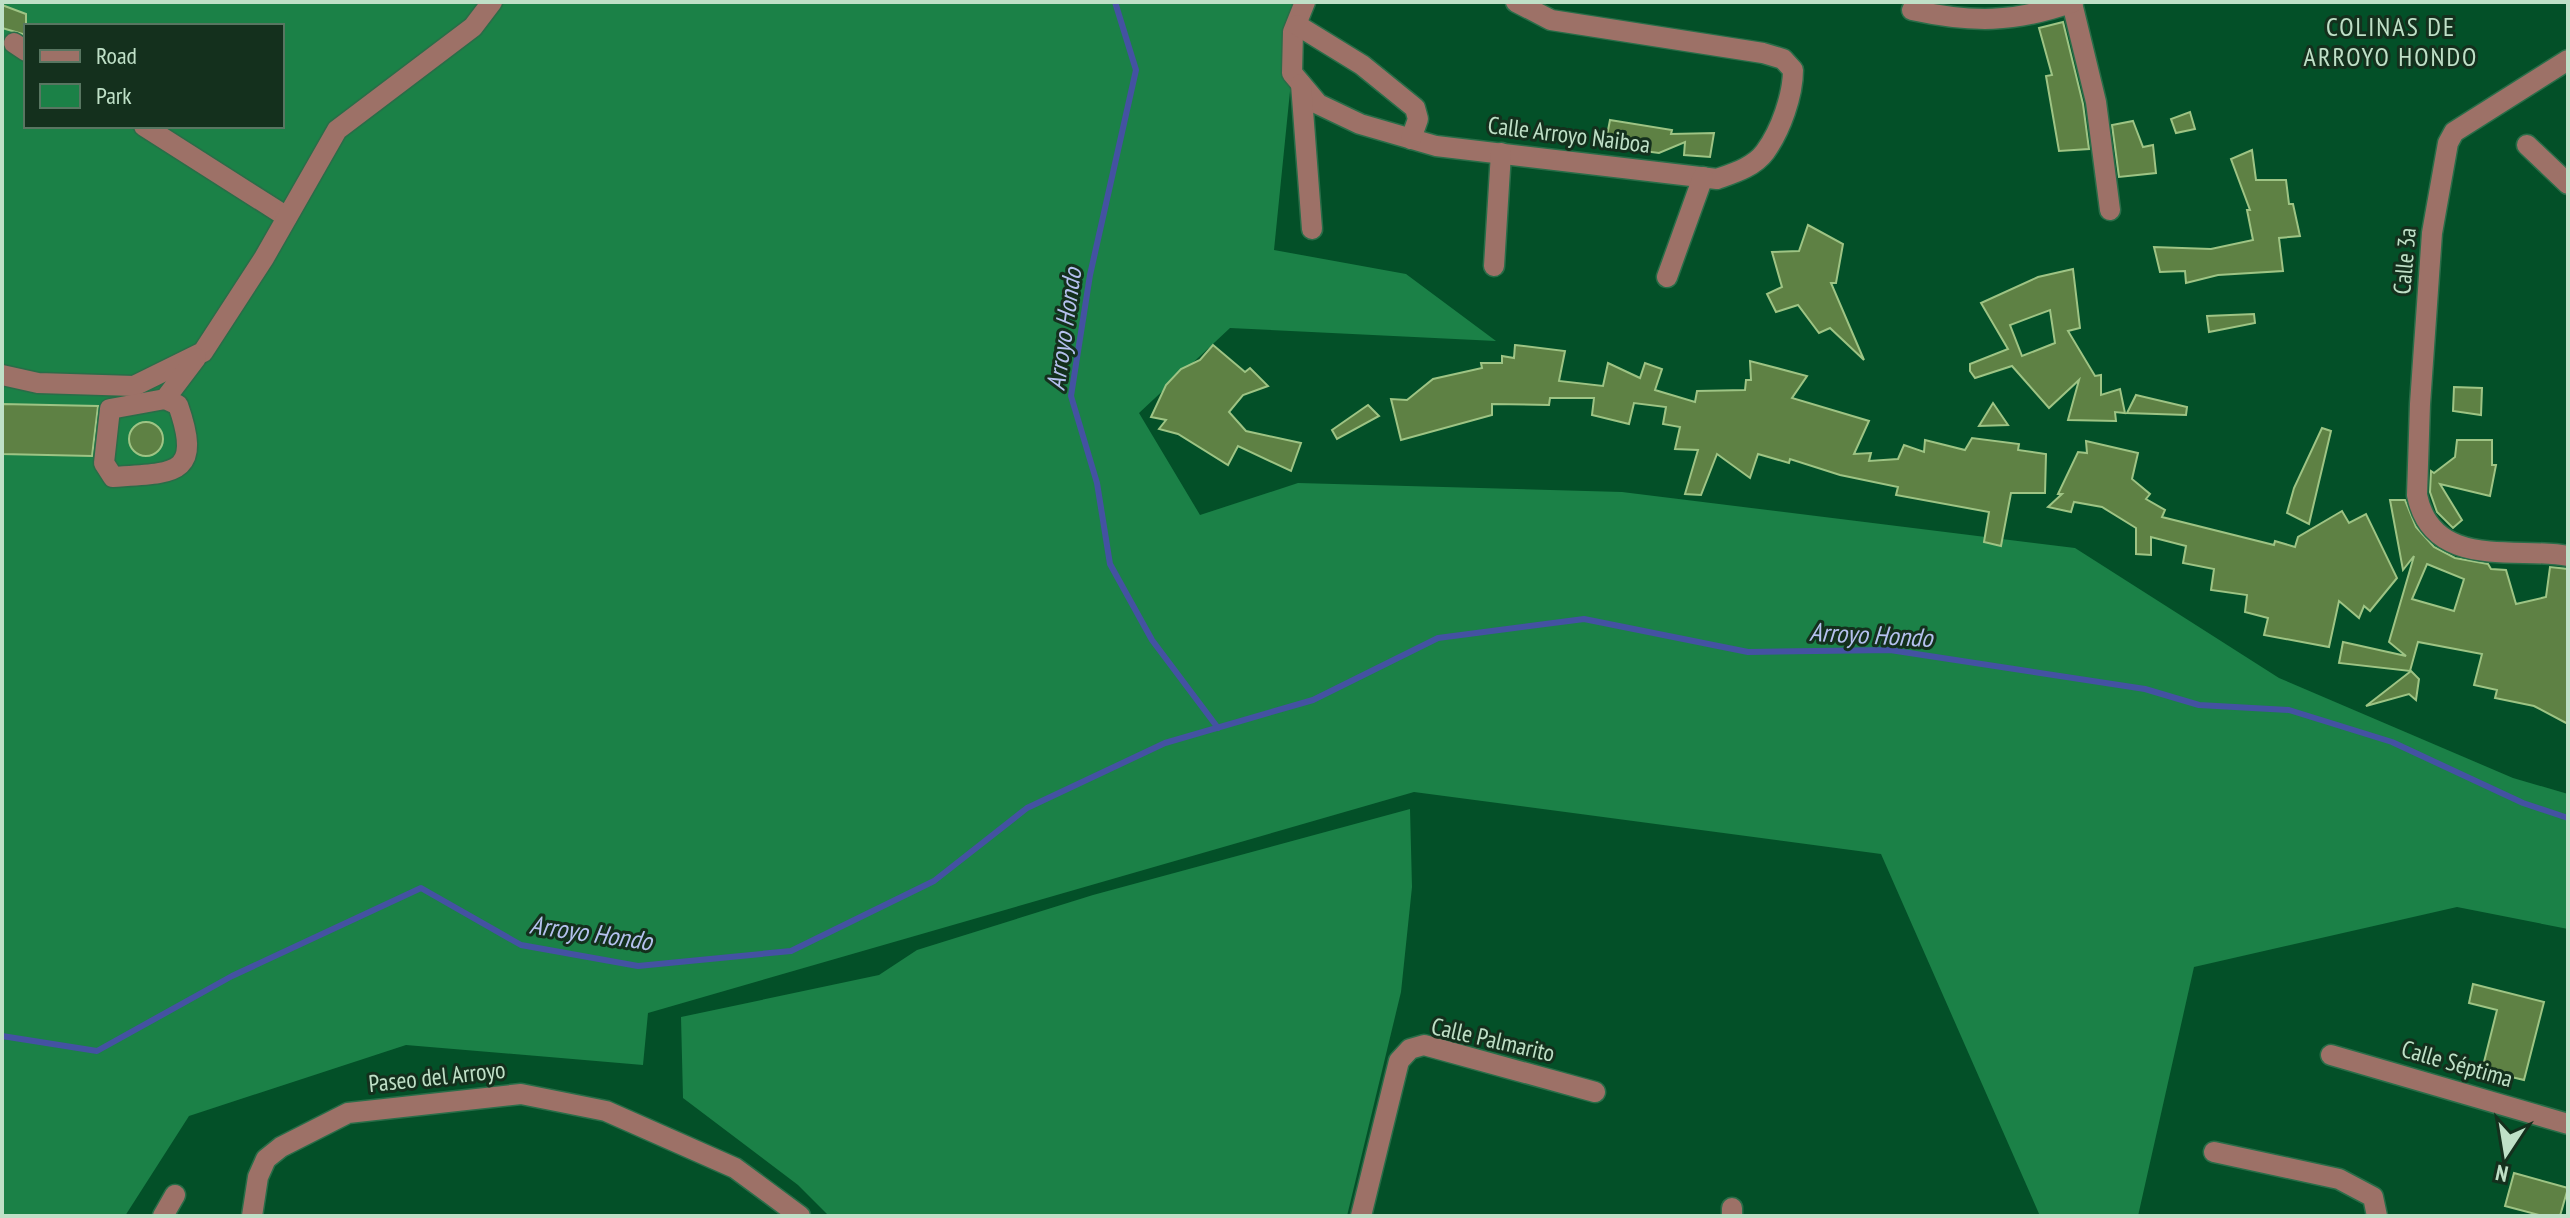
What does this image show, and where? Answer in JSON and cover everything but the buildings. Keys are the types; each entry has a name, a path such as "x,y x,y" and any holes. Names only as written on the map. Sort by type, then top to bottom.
{"street":[{"path":"165,399 178,405 182,415 189,455 184,464 174,469 113,477 104,463 110,409 165,399 287,217 337,130 473,27 492,2"},
{"path":"1305,2 1293,32 1312,229"},
{"name":"Calle Arroyo Naiboa","path":"1297,78 1318,104 1360,124 1436,146 1717,179 1743,170 1765,152 1793,91 1793,70 1783,59 1763,53 1551,20 1516,2"},
{"path":"1912,10 1970,21 1990,21 2073,2 2096,102 2110,210"},
{"path":"1297,25 1362,65 1415,108 1418,119 1411,139"},
{"name":"Calle 3a","path":"2568,60 2454,132 2444,156 2432,233 2417,495 2420,507 2434,527 2467,548 2492,555 2568,556"},
{"path":"147,128 287,217"},
{"path":"2527,145 2568,184"},
{"path":"1494,266 1501,153"},
{"path":"1667,277 1703,177"},
{"path":"2,375 38,383 134,386 198,354"},
{"name":"Calle Palmarito","path":"1361,1216 1399,1061 1410,1049 1424,1045 1595,1092"},
{"name":"Calle Séptima","path":"2331,1055 2568,1124"},
{"name":"Paseo del Arroyo","path":"252,1216 258,1177 266,1159 281,1147 348,1113 521,1094 606,1111 735,1168 800,1216"},
{"path":"2214,1152 2339,1179 2373,1197 2377,1216"},
{"path":"163,1216 175,1195"}],"green space":[{"path":"2,2 1299,2 1274,250 1406,274 1496,341 1230,328 1139,413 1200,515 1298,483 1622,492 2075,548 2279,678 2513,778 2568,794 2568,929 2457,907 2194,967 2138,1216 2040,1216 1881,854 1414,792 648,1013 643,1065 406,1045 189,1116 125,1216 2,1216"},
{"path":"1410,809 1412,887 1401,992 1347,1216 829,1216 798,1185 683,1098 681,1017 879,975 917,950 1093,895"}],"waterway":[{"name":"Arroyo Hondo","path":"1115,2 1136,70 1090,275 1071,396 1097,483 1110,564 1152,640 1218,728"},
{"name":"Arroyo Hondo","path":"2,1036 97,1051 232,976 421,888 521,945 638,966 791,951 934,881 1027,808 1165,743 1313,700 1438,638 1584,619 1748,652 1890,650 2145,689 2199,705 2289,710 2392,742 2523,803 2568,818"}],"district":[{"name":"COLINAS DE ARROYO HONDO","path":"2391,42"}]}
